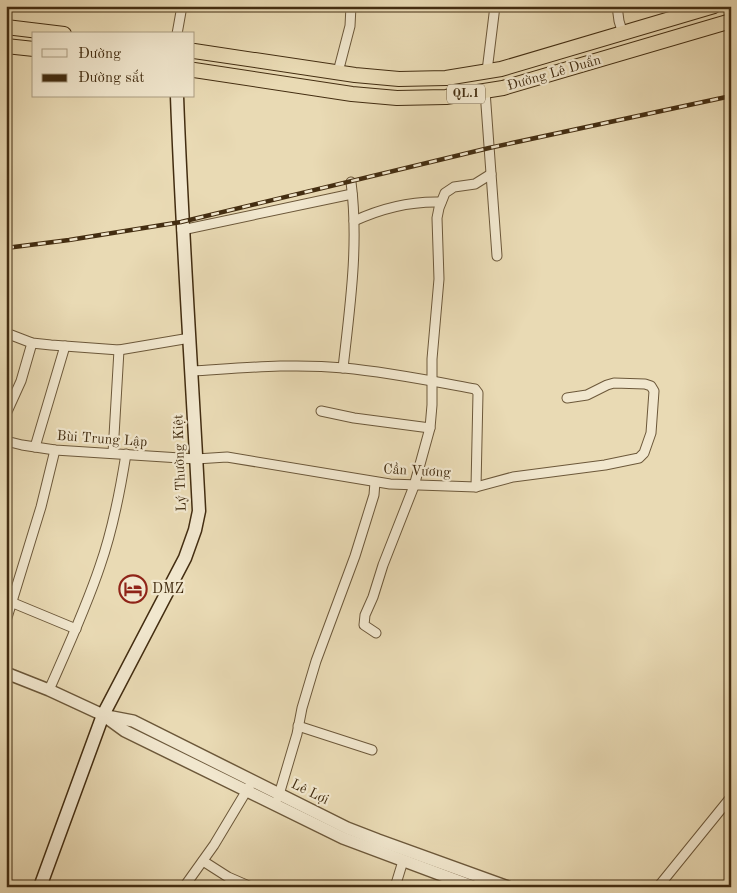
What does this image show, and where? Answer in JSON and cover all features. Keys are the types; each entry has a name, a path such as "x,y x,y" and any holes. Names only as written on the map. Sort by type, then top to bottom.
{"highway":[{"name":"Đường Lê Duẩn","path":"195,50 338,72 399,79 446,78 501,69 714,6"},
{"name":"Đường Lê Duẩn","path":"195,70 352,94 397,98 446,97 503,88 731,21"},
{"path":"6,26 50,32"},
{"path":"624,34 628,52"},
{"path":"6,46 32,49"}],"main road":[{"name":"Lý Thường Kiệt","path":"40,887 103,715 185,558 195,530 199,511 182,230 177,98"}],"street":[{"path":"178,32 182,6"},
{"path":"338,72 350,26 351,6"},
{"path":"487,71 495,6"},
{"path":"617,6 619,21 624,34"},
{"path":"486,91 497,256"},
{"path":"376,633 364,626 364,619 374,597 391,541 414,486 430,428 439,279 437,218 441,202 445,193 454,187 475,184 491,174"},
{"path":"343,368 354,266 354,222 350,182"},
{"path":"182,230 352,194"},
{"path":"354,222 370,214 403,204 441,202"},
{"path":"6,333 32,342 119,350 190,338"},
{"path":"6,414 21,381 32,342"},
{"path":"35,447 65,346"},
{"path":"113,453 119,350"},
{"path":"192,371 276,366 343,368 475,389 478,392 476,487"},
{"name":"Cần Vương","path":"196,459 227,457 375,482 414,486 476,487 513,477 636,459 644,453 650,439 653,387 645,384 614,383 587,395 567,398"},
{"path":"320,411 354,418 430,428"},
{"name":"Bùi Trung Lập","path":"6,441 55,450 196,459"},
{"path":"6,621 9,601 40,508 55,450"},
{"path":"49,690 101,565 118,503 126,454"},
{"path":"276,805 316,660 355,556 374,496 375,482"},
{"path":"9,601 76,629"},
{"name":"Lê Lợi","path":"6,673 103,715 125,731 276,805 448,871 474,887"},
{"name":"Lê Lợi","path":"103,715 133,722 179,744 279,794 345,833 403,861 508,887"},
{"path":"298,726 372,750"},
{"path":"174,755 179,744"},
{"path":"184,887 203,861 253,781"},
{"path":"658,887 731,797"},
{"path":"203,861 228,877 251,887"},
{"path":"395,887 403,861"}],"railway":[{"path":"6,248 181,222 489,148 731,96"}],"place":[{"name":"DMZ","path":"133,589"}]}
